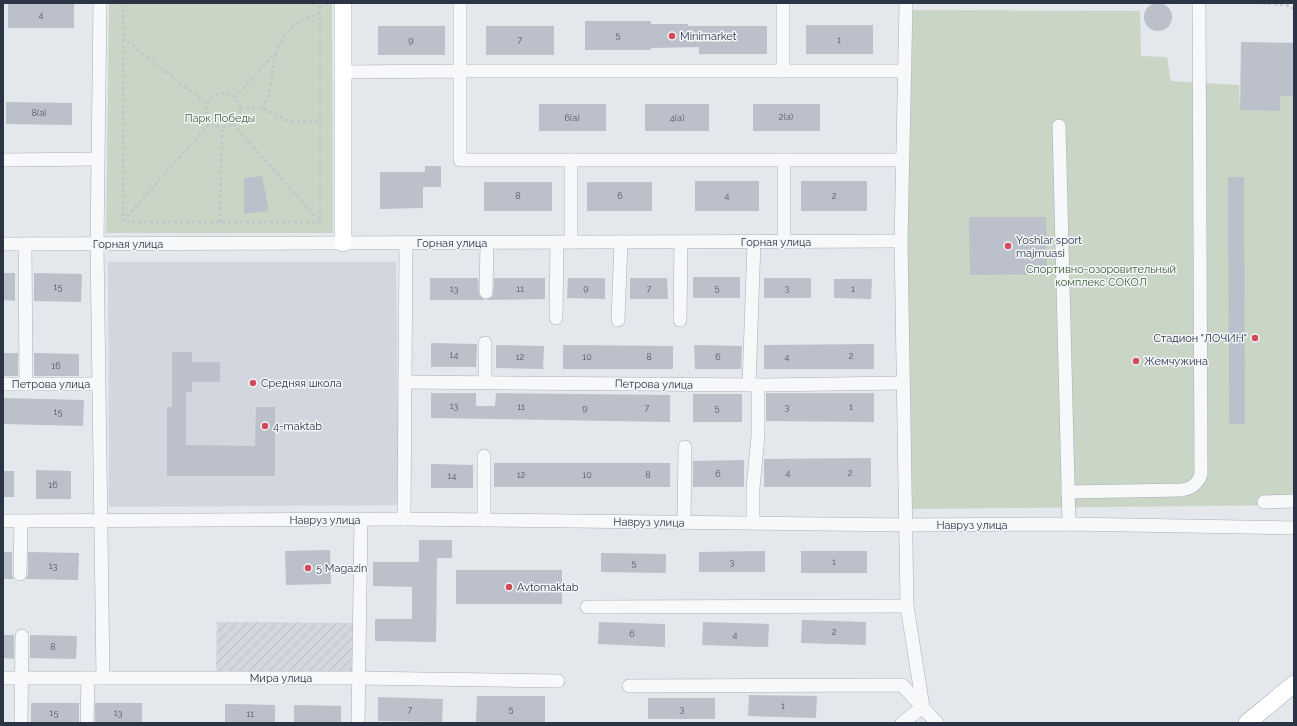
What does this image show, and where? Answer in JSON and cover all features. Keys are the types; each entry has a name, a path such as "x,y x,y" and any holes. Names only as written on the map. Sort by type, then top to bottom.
{"main road":[{"path":"343,3 343,243"},
{"path":"1247,723 1294,684"}],"street":[{"path":"100,3 97,244 103,678"},
{"path":"460,3 460,160 902,160"},
{"path":"783,3 783,71"},
{"path":"906,3 900,241 905,525 907,606 923,707"},
{"path":"1068,492 1182,490 1196,484 1201,474 1199,3"},
{"path":"343,72 905,71"},
{"path":"1060,126 1069,524"},
{"path":"3,160 98,159"},
{"path":"571,160 571,242"},
{"path":"784,160 784,242"},
{"name":"Горная улица","path":"3,244 900,241"},
{"path":"618,320 621,242"},
{"path":"680,320 681,242"},
{"path":"753,523 753,488 758,436 754,385 754,242"},
{"path":"404,519 406,243"},
{"path":"486,292 487,243"},
{"path":"556,318 557,243"},
{"path":"25,244 26,384"},
{"path":"485,343 485,382"},
{"name":"Петрова улица","path":"405,382 754,385 903,383"},
{"name":"Петрова улица","path":"3,384 99,384"},
{"path":"684,522 685,447"},
{"path":"484,456 484,520"},
{"path":"1264,502 1294,501"},
{"path":"358,723 357,678 361,519"},
{"name":"Навруз улица","path":"3,521 404,519 905,525 1069,524 1294,528"},
{"path":"20,574 21,521"},
{"path":"588,607 907,606"},
{"path":"21,723 22,636"},
{"name":"Мира улица","path":"3,678 357,678 558,681"},
{"path":"87,723 88,678"},
{"path":"629,686 902,685 936,723"},
{"path":"902,723 923,707"}],"path":[{"path":"123,3 123,222"},
{"path":"320,3 320,222"},
{"path":"1262,3 1286,5 1294,9"},
{"path":"235,98 276,52 288,31 300,20 320,13"},
{"path":"123,38 207,104"},
{"path":"262,108 269,95 276,52"},
{"path":"219,93 230,95 235,98 240,108 240,114 233,124 222,127 211,122 206,114 207,104 214,96 219,93"},
{"path":"240,108 262,108 288,121 320,122"},
{"path":"123,222 211,122"},
{"path":"233,124 320,222"},
{"path":"220,222 222,127"},
{"path":"123,222 320,222"}],"shaded area":[{"name":"Средняя школа","path":"108,262 396,262 399,505 109,507"},
{"path":"217,622 355,623 354,675 216,674"}],"green space":[{"name":"Парк Победы","path":"109,3 332,3 333,233 106,233"},
{"name":"Спортивно-озоровительный комплекс СОКОЛ","path":"913,10 1140,11 1141,56 1167,57 1171,81 1239,85 1240,110 1280,96 1294,96 1294,505 910,509 907,197"}],"building":[{"path":"8,3 74,3 74,28 8,28"},
{"path":"1158,3 1164,4 1168,7 1171,11 1171,23 1168,27 1164,30 1158,31 1152,30 1148,27 1145,23 1144,17 1145,11 1148,7 1152,4"},
{"path":"585,21 651,21 651,24 688,24 688,26 767,26 767,54 699,54 699,47 651,48 651,50 585,50"},
{"path":"806,25 873,25 873,54 806,54"},
{"path":"378,26 445,26 445,55 378,55"},
{"path":"486,26 554,26 554,55 486,55"},
{"path":"1241,42 1294,43 1294,96 1280,96 1280,111 1240,110"},
{"path":"6,102 72,103 72,125 6,124"},
{"path":"539,104 606,104 606,131 539,131"},
{"path":"645,104 709,104 709,131 645,131"},
{"path":"753,104 820,104 820,131 753,131"},
{"path":"425,166 441,166 441,187 423,187 423,208 380,209 380,172 425,172"},
{"path":"262,176 269,211 244,214 244,178"},
{"path":"1228,177 1244,177 1245,424 1229,424"},
{"path":"695,181 759,181 759,211 695,211"},
{"path":"801,181 867,181 867,211 801,211"},
{"path":"484,182 552,182 552,211 484,211"},
{"path":"587,182 652,182 652,211 587,211"},
{"name":"Yoshlar sport majmuasi","path":"969,217 1046,217 1047,274 970,275"},
{"path":"3,273 15,273 15,301 3,300"},
{"path":"34,273 82,274 81,302 34,301"},
{"path":"693,277 740,277 740,298 693,298"},
{"path":"430,278 478,278 479,295 485,300 430,300"},
{"path":"494,278 545,278 545,299 486,300 493,296"},
{"path":"568,278 605,278 605,299 567,298"},
{"path":"630,278 667,278 668,299 630,299"},
{"path":"764,278 811,278 811,298 764,298"},
{"path":"834,279 872,279 871,299 834,298"},
{"path":"431,343 477,344 476,367 431,367"},
{"path":"874,344 874,369 764,369 764,345"},
{"path":"496,345 544,346 543,369 496,368"},
{"path":"563,345 673,346 673,369 563,369"},
{"path":"694,345 742,346 741,369 695,369"},
{"name":"4-maktab","path":"172,352 192,352 192,362 220,362 220,382 192,382 192,392 186,392 186,445 255,446 256,407 275,407 275,476 167,476 167,407 172,407"},
{"path":"3,353 18,353 18,376 3,376"},
{"path":"34,353 79,354 79,376 34,376"},
{"path":"431,393 476,393 476,406 495,406 496,393 670,395 670,422 431,418"},
{"path":"766,393 874,393 874,422 766,421"},
{"path":"693,394 742,394 742,422 693,422"},
{"path":"3,398 84,400 83,426 3,424"},
{"path":"871,458 871,487 764,487 764,459"},
{"path":"744,460 744,487 693,487 693,461"},
{"path":"494,463 670,463 670,487 494,487"},
{"path":"431,464 473,465 473,488 431,488"},
{"path":"36,470 71,471 71,499 36,499"},
{"path":"3,471 14,471 14,497 3,497"},
{"path":"419,540 452,540 452,558 437,558 436,642 375,641 375,619 412,619 412,587 373,586 373,562 419,562"},
{"name":"5 Magazin","path":"330,550 331,584 286,585 285,551"},
{"path":"765,551 765,572 699,572 699,552"},
{"path":"801,551 867,551 867,573 801,573"},
{"path":"3,552 12,552 12,574 14,579 3,579"},
{"path":"28,552 79,553 78,580 26,579 28,574"},
{"path":"601,553 666,554 666,573 601,572"},
{"name":"Avtomaktab","path":"456,570 562,570 562,604 456,604"},
{"path":"802,620 866,622 866,645 801,643"},
{"path":"599,622 665,624 665,647 598,644"},
{"path":"703,622 769,624 768,647 702,645"},
{"path":"3,635 14,635 14,659 3,658"},
{"path":"30,635 77,636 76,659 30,658"},
{"path":"749,695 817,696 816,718 748,716"},
{"path":"477,696 545,696 545,722 476,722"},
{"path":"378,697 443,699 442,722 378,721"},
{"path":"648,698 715,698 715,719 648,719"},
{"path":"31,703 79,703 79,723 31,723"},
{"path":"95,703 142,703 142,723 95,723"},
{"path":"225,704 275,705 275,723 225,723"},
{"path":"294,705 341,706 341,723 294,723"}],"place":[{"name":"Minimarket","path":"672,36"},
{"name":"Yoshlar sport majmuasi","path":"1008,246"},
{"name":"Стадион \"ЛОЧИН\"","path":"1255,338"},
{"name":"Жемчужина","path":"1136,361"},
{"name":"Средняя школа","path":"253,383"},
{"name":"4-maktab","path":"265,426"},
{"name":"5 Magazin","path":"308,568"},
{"name":"Avtomaktab","path":"509,587"}]}
